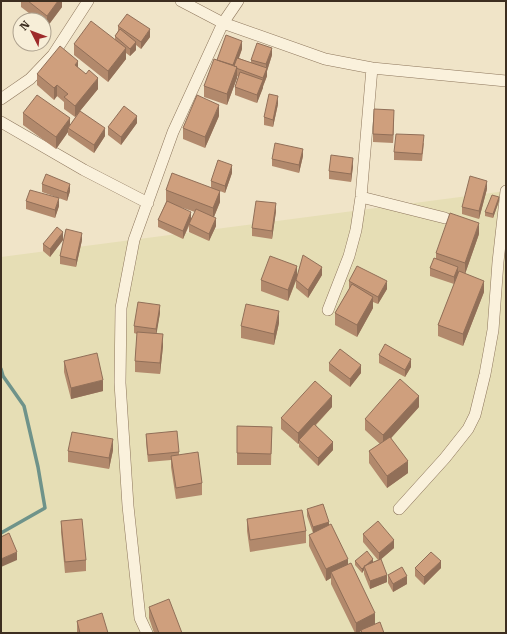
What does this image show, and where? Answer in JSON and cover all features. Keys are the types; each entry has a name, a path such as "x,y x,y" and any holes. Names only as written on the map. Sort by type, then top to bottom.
{"street":[{"path":"1,99 30,79 53,55 88,1"},
{"path":"181,1 223,23 325,59 372,68 506,81"},
{"path":"147,633 140,618 128,506 120,383 121,308 134,240 173,132 223,23 238,1"},
{"path":"328,310 349,256 362,198 372,68"},
{"path":"1,122 84,170 148,203"},
{"path":"399,510 446,458 468,429 475,415 485,374 493,330 498,262 506,191"},
{"path":"362,198 445,218"}],"shaded area":[{"path":"506,191 506,633 1,633 1,257"}],"building":[{"path":"28,1 58,1 50,12 42,12"},
{"path":"127,14 150,29 141,42 118,26"},
{"path":"91,21 126,48 108,71 74,44"},
{"path":"120,29 136,42 130,49 115,36"},
{"path":"226,35 242,41 233,65 217,60"},
{"path":"257,43 272,48 266,64 251,60"},
{"path":"60,46 78,61 75,65 86,74 89,70 98,78 75,106 64,97 68,94 57,85 54,88 37,74"},
{"path":"237,58 267,68 263,78 236,68 237,67 234,66"},
{"path":"214,59 237,67 227,94 204,86"},
{"path":"240,72 263,80 257,95 235,87"},
{"path":"269,94 278,96 273,120 264,117"},
{"path":"37,95 70,118 56,137 23,113"},
{"path":"197,95 219,105 205,137 183,128"},
{"path":"124,106 137,116 121,137 108,127"},
{"path":"374,109 394,110 393,135 373,134"},
{"path":"80,111 105,128 94,145 68,128"},
{"path":"396,134 424,135 422,154 394,152"},
{"path":"275,143 303,149 299,165 272,159"},
{"path":"331,155 353,158 351,174 329,171"},
{"path":"218,160 232,165 225,186 211,181"},
{"path":"172,173 220,191 213,208 166,190"},
{"path":"46,174 70,184 67,193 42,184"},
{"path":"470,176 487,181 479,211 462,207"},
{"path":"30,190 59,198 55,210 26,201"},
{"path":"492,195 499,197 493,214 485,212"},
{"path":"167,201 191,212 183,231 158,220"},
{"path":"256,201 276,203 272,231 252,228"},
{"path":"196,209 216,218 209,234 189,224"},
{"path":"450,213 479,223 465,263 436,253"},
{"path":"57,227 63,232 50,249 43,244"},
{"path":"66,229 82,233 76,260 60,256"},
{"path":"303,255 322,267 308,290 296,280"},
{"path":"270,256 297,266 288,290 261,280"},
{"path":"434,258 458,267 454,277 430,268"},
{"path":"357,266 387,281 378,297 349,281"},
{"path":"459,271 484,281 463,334 438,325"},
{"path":"352,284 373,297 357,325 335,313"},
{"path":"138,302 160,305 156,329 134,326"},
{"path":"246,304 279,311 274,334 241,326"},
{"path":"137,332 163,334 160,363 135,361"},
{"path":"385,344 411,359 405,370 379,355"},
{"path":"340,349 361,365 350,379 329,363"},
{"path":"97,353 103,380 71,388 64,361"},
{"path":"400,379 419,396 383,435 365,419"},
{"path":"315,381 332,396 298,433 281,418"},
{"path":"314,424 333,442 318,458 299,440"},
{"path":"237,426 272,427 271,454 237,453"},
{"path":"177,431 179,452 148,455 146,434"},
{"path":"72,432 113,439 109,458 68,451"},
{"path":"390,437 408,461 387,476 369,451"},
{"path":"198,452 202,483 176,488 171,456"},
{"path":"323,504 329,522 313,527 307,509"},
{"path":"302,510 306,531 250,540 247,519"},
{"path":"82,519 86,560 65,562 61,521"},
{"path":"378,521 394,540 379,553 363,534"},
{"path":"331,524 348,559 326,569 309,535"},
{"path":"9,533 17,552 1,559 1,537"},
{"path":"367,551 373,559 362,569 355,561"},
{"path":"431,552 441,561 424,577 415,568"},
{"path":"381,559 387,575 370,581 364,566"},
{"path":"351,563 375,613 356,623 331,572"},
{"path":"402,567 407,576 393,584 388,575"},
{"path":"169,599 182,633 159,633 149,607"},
{"path":"102,613 108,633 80,633 77,621"},
{"path":"380,622 384,633 362,633 361,630"}],"waterway":[{"path":"1,369 3,376 24,406 38,467 45,508 1,533"}]}
